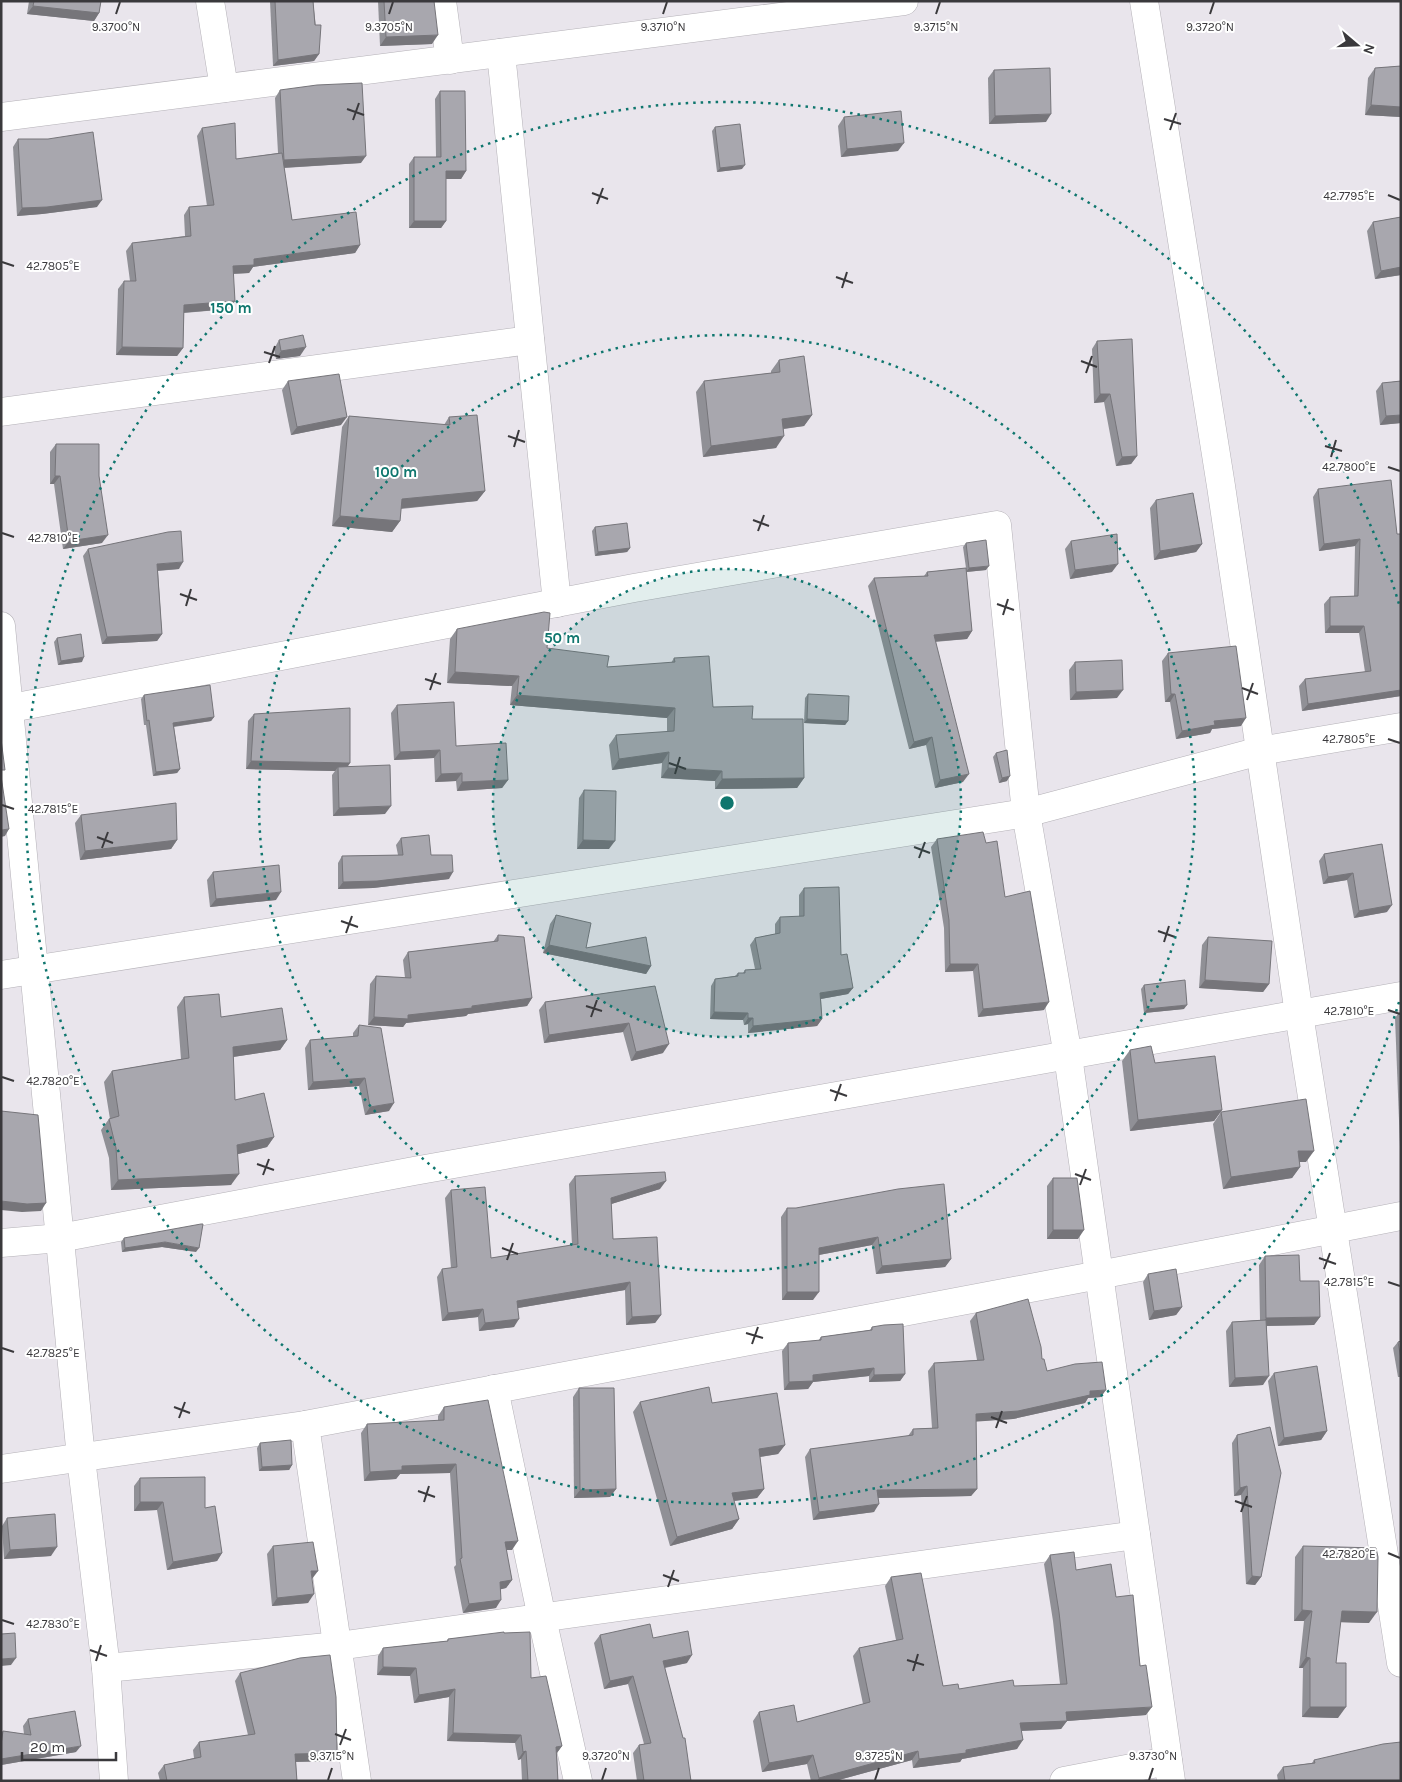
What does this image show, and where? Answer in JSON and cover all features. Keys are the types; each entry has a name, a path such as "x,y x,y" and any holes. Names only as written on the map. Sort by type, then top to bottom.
{"street":[{"path":"210,1 224,88"},
{"path":"442,1 450,60"},
{"path":"1,117 904,1"},
{"path":"1144,1 1221,486 1298,1014 1401,1662"},
{"path":"501,53 557,602"},
{"path":"1,412 530,340"},
{"path":"5,710 557,602 997,525 1026,813 1068,1056 1170,1771 1064,1781"},
{"path":"1,626 5,710 34,971 81,1458 106,1668 114,1781"},
{"path":"1,975 1026,813 1260,751 1401,727"},
{"path":"1,1243 60,1238 414,1170 1401,996"},
{"path":"1,1469 305,1425 1401,1216"},
{"path":"494,1389 578,1781"},
{"path":"305,1425 358,1781"},
{"path":"106,1668 338,1646 1136,1535"}],"building":[{"path":"34,1 101,1 99,13 33,6"},
{"path":"275,1 313,1 315,25 321,25 319,54 278,60"},
{"path":"384,1 434,1 438,35 386,37"},
{"path":"1401,66 1401,107 1371,105 1375,68"},
{"path":"1050,68 1051,114 995,116 994,70"},
{"path":"362,83 366,156 284,160 280,90 317,85"},
{"path":"440,91 465,91 466,171 446,171 446,221 414,221 414,157 441,157"},
{"path":"901,111 904,143 847,149 844,117"},
{"path":"235,123 236,159 282,153 292,220 356,212 360,245 254,259 254,265 233,266 235,301 184,305 183,348 122,347 124,281 136,281 132,243 191,236 189,207 214,205 202,128"},
{"path":"740,124 745,165 720,168 715,127"},
{"path":"93,132 102,200 22,208 18,139 48,139"},
{"path":"1401,217 1401,267 1381,271 1373,222"},
{"path":"303,335 306,347 281,351 279,340"},
{"path":"1132,339 1137,456 1122,457 1110,394 1100,394 1097,341"},
{"path":"804,356 812,415 782,419 784,436 711,446 704,381 780,372 779,360"},
{"path":"339,374 347,417 297,427 288,381"},
{"path":"1401,381 1401,415 1386,416 1382,383"},
{"path":"477,415 485,491 402,499 400,521 340,516 349,416 450,425 449,417"},
{"path":"56,444 99,444 99,476 108,535 69,541 60,476 55,476"},
{"path":"1391,480 1397,534 1401,534 1401,690 1308,704 1305,679 1371,671 1364,626 1330,626 1330,597 1358,596 1360,539 1324,544 1318,489"},
{"path":"1193,493 1202,544 1160,551 1156,500"},
{"path":"627,523 630,548 598,552 595,527"},
{"path":"181,531 183,562 157,564 162,634 107,637 88,549"},
{"path":"1117,534 1118,564 1075,570 1071,541"},
{"path":"986,540 989,566 969,568 966,543"},
{"path":"966,568 972,631 934,635 969,774 940,780 932,737 914,742 874,578 928,576 927,572"},
{"path":"544,612 550,613 547,648 609,656 607,667 675,662 674,658 709,656 713,707 753,706 752,719 803,719 804,778 722,779 722,771 668,768 669,752 619,759 616,735 674,731 675,708 517,695 519,676 455,672 457,629"},
{"path":"81,634 84,657 61,661 57,638"},
{"path":"1236,646 1246,718 1214,721 1215,725 1182,731 1175,694 1171,694 1168,653"},
{"path":"1122,660 1123,690 1076,692 1075,662"},
{"path":"210,685 214,717 173,723 180,769 156,772 144,695"},
{"path":"808,694 849,696 848,721 807,719"},
{"path":"454,702 456,746 506,743 508,780 462,782 462,773 441,774 440,750 400,752 397,705"},
{"path":"350,708 350,763 251,761 254,714"},
{"path":"1,739 5,770 1,770"},
{"path":"1007,750 1010,776 1002,778 996,753"},
{"path":"390,765 391,806 339,808 338,767"},
{"path":"1,776 9,829 1,830"},
{"path":"584,790 616,791 615,841 583,840"},
{"path":"176,803 177,840 85,851 81,815"},
{"path":"983,832 986,843 997,841 1005,897 1030,891 1049,1002 983,1009 978,964 950,964 949,920 937,839"},
{"path":"429,835 431,855 452,855 453,872 377,881 343,882 342,856 403,855 401,838"},
{"path":"1382,844 1392,905 1359,911 1353,873 1328,877 1324,854"},
{"path":"279,865 281,892 216,899 213,872"},
{"path":"839,887 841,955 847,954 853,988 820,993 822,1019 753,1026 753,1018 748,1018 748,1013 714,1012 715,979 738,976 738,973 745,973 745,970 761,969 755,938 780,933 780,917 804,916 804,888"},
{"path":"556,915 591,923 586,948 646,937 651,966 549,945"},
{"path":"498,935 524,937 532,998 472,1006 472,1008 408,1015 408,1019 374,1017 376,976 411,978 408,952 498,941"},
{"path":"1208,937 1272,941 1269,984 1205,980"},
{"path":"1185,980 1187,1005 1147,1009 1144,985"},
{"path":"655,986 669,1044 636,1052 629,1023 549,1035 545,1002"},
{"path":"219,994 221,1017 282,1008 287,1040 233,1047 235,1100 264,1093 274,1137 237,1145 239,1174 118,1180 116,1148 109,1119 119,1116 112,1071 189,1058 184,997"},
{"path":"359,1025 381,1028 394,1103 370,1107 365,1078 313,1082 310,1040 358,1036"},
{"path":"1151,1046 1155,1063 1215,1056 1222,1110 1138,1120 1130,1050"},
{"path":"1306,1099 1314,1151 1298,1151 1300,1167 1231,1177 1221,1112"},
{"path":"1,1111 38,1115 46,1203 27,1204 1,1201"},
{"path":"665,1172 666,1181 611,1198 613,1239 657,1237 661,1315 632,1317 630,1282 517,1301 519,1319 485,1323 483,1309 448,1313 442,1269 457,1267 451,1190 485,1187 491,1258 578,1244 575,1176"},
{"path":"1053,1178 1077,1178 1084,1230 1053,1230"},
{"path":"944,1184 951,1259 882,1266 878,1237 819,1248 819,1292 787,1292 787,1208 796,1208 898,1189"},
{"path":"203,1224 199,1248 165,1242 125,1248 124,1238"},
{"path":"1299,1255 1300,1281 1319,1281 1320,1317 1266,1318 1265,1256"},
{"path":"1176,1269 1182,1307 1154,1311 1148,1274"},
{"path":"1028,1299 1041,1347 1042,1359 1044,1359 1047,1371 1075,1364 1102,1362 1106,1390 1090,1391 1090,1395 1018,1411 976,1414 977,1489 877,1490 879,1504 819,1512 810,1449 913,1435 913,1429 938,1428 934,1363 984,1360 976,1313"},
{"path":"1266,1320 1269,1376 1235,1378 1232,1322"},
{"path":"903,1324 905,1374 874,1375 874,1368 813,1375 813,1381 789,1382 788,1343 821,1340 821,1337 872,1330 872,1327"},
{"path":"1401,1341 1401,1359 1398,1342"},
{"path":"1317,1366 1327,1431 1284,1438 1274,1373"},
{"path":"709,1387 712,1403 777,1393 785,1445 759,1449 764,1489 732,1493 739,1519 677,1537 640,1402"},
{"path":"579,1388 614,1388 616,1489 580,1490"},
{"path":"488,1400 518,1541 505,1542 512,1580 500,1582 501,1600 469,1604 460,1559 462,1558 456,1464 402,1466 402,1470 370,1472 367,1424 444,1420 444,1407"},
{"path":"1270,1427 1281,1473 1261,1577 1252,1576 1247,1486 1240,1488 1237,1435"},
{"path":"291,1440 292,1465 262,1467 260,1443"},
{"path":"205,1477 205,1508 215,1506 222,1553 173,1562 163,1502 140,1502 140,1478"},
{"path":"55,1514 57,1547 10,1550 7,1518"},
{"path":"313,1542 318,1571 311,1571 314,1594 277,1598 273,1546"},
{"path":"1303,1546 1376,1548 1378,1557 1377,1612 1342,1611 1336,1663 1346,1663 1346,1707 1310,1707 1310,1658 1306,1657 1312,1611 1302,1610"},
{"path":"1074,1552 1076,1570 1111,1564 1116,1597 1133,1595 1140,1666 1146,1665 1152,1707 1066,1712 1067,1721 1020,1723 1023,1740 966,1750 966,1753 919,1759 918,1751 819,1778 813,1755 769,1763 759,1712 794,1705 797,1722 870,1702 859,1648 903,1639 891,1577 921,1573 943,1686 958,1684 959,1689 1013,1680 1014,1686 1067,1684 1050,1555"},
{"path":"650,1624 653,1638 688,1631 692,1655 663,1661 683,1738 685,1738 691,1781 644,1781 639,1745 651,1743 633,1676 610,1681 600,1635"},
{"path":"504,1632 530,1632 531,1678 546,1676 562,1746 556,1747 558,1781 528,1781 526,1751 523,1752 521,1735 453,1733 455,1689 419,1695 416,1668 383,1667 383,1648 448,1641 448,1639"},
{"path":"15,1633 16,1658 1,1659 1,1634"},
{"path":"330,1655 336,1697 337,1753 295,1754 297,1781 167,1781 164,1765 201,1757 199,1742 255,1734 240,1673 300,1658"},
{"path":"75,1711 81,1746 1,1759 3,1731 31,1735 28,1719"},
{"path":"1401,1742 1401,1781 1285,1781 1283,1767 1315,1763 1314,1760 1383,1744"}]}
